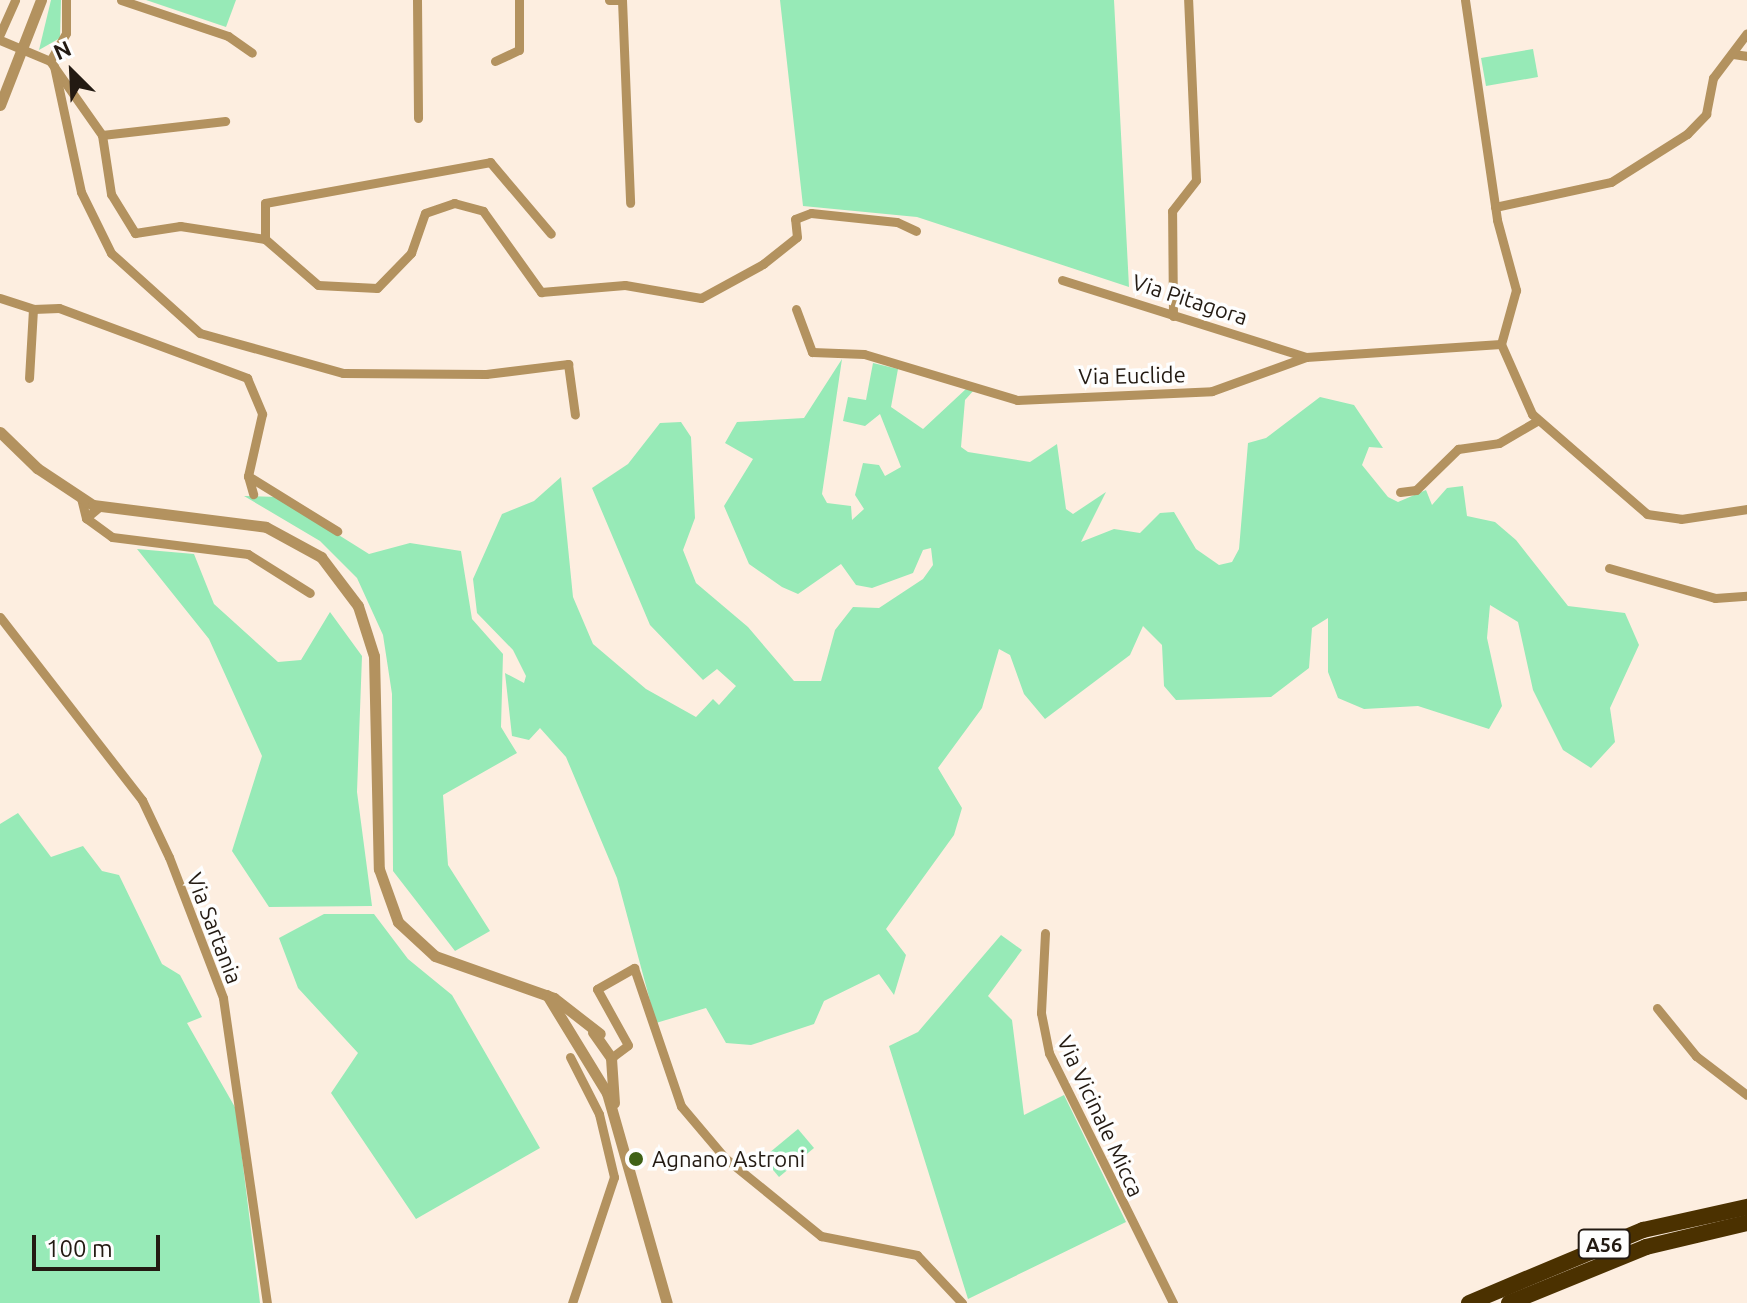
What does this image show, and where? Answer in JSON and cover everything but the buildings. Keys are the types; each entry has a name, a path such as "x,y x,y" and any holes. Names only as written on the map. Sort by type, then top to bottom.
{"highway":[{"name":"A56","path":"1469,1303 1643,1230 1747,1207"},
{"name":"A56","path":"1509,1303 1646,1247 1747,1223"}],"street":[{"path":"15,0 3,39 52,64 102,135 111,194 135,233 180,226 265,239 308,283 377,288 411,253 425,213 454,203 483,211 541,292 625,285 701,298 763,264 797,237 795,219 811,213 897,222 916,231"},
{"path":"0,105 41,0"},
{"path":"66,0 66,33 52,64 81,192 111,253 200,333 343,373 486,374 568,364 575,415"},
{"path":"121,0 228,36 252,53"},
{"path":"417,0 418,118"},
{"path":"495,61 519,50 519,0"},
{"path":"609,0 622,0 630,203"},
{"path":"1173,316 1172,207 1189,197 1196,180 1188,0"},
{"path":"1465,0 1495,207 1516,290 1501,344 1537,421 1647,514 1681,519 1747,509"},
{"path":"1495,207 1611,182 1662,150 1702,120 1713,78 1747,33"},
{"path":"1733,54 1747,56"},
{"path":"102,135 225,121"},
{"path":"265,239 265,203 490,162 551,234"},
{"name":"Via Pitagora","path":"1062,280 1306,357"},
{"path":"0,298 33,309 59,308 247,378 262,414 248,476 253,494"},
{"path":"29,378 33,309"},
{"name":"Via Euclide","path":"796,309 812,352 864,354 1017,400 1228,389 1306,357 1501,344"},
{"path":"1400,492 1416,490 1458,449 1499,443 1537,421"},
{"path":"0,432 81,498 99,507 266,527 321,557 366,626 379,720 377,850 390,906 422,947 546,994 600,1034 610,1057 614,1115"},
{"path":"248,476 337,531"},
{"path":"81,498 86,518 112,537 248,554 310,593"},
{"path":"86,518 99,507"},
{"path":"1609,568 1715,598 1747,596"},
{"name":"Via Sartania","path":"0,617 128,780 169,857 223,998 267,1303"},
{"name":"Via Vicinale Micca","path":"1045,933 1041,1013 1049,1053 1173,1303"},
{"path":"592,1063 610,1057 628,1045 597,989 634,968 681,1106 725,1158 821,1236 917,1255 962,1303"},
{"path":"546,994 592,1063 614,1115 667,1303"},
{"path":"1657,1008 1696,1056 1747,1095"},
{"path":"572,1303 614,1177 599,1114 570,1057 581,1045 600,1034"}],"green space":[{"path":"51,0 61,0 60,38 39,50"},
{"path":"146,0 236,0 226,27"},
{"path":"780,0 1114,0 1129,287 917,217 803,206"},
{"path":"1533,49 1538,77 1486,86 1481,58"},
{"path":"842,359 822,494 827,503 851,506 852,520 864,509 855,495 863,463 879,465 885,476 901,467 880,414 865,426 843,421 848,397 866,400 873,363 898,369 891,407 923,429 967,388 974,390 965,400 961,447 968,452 1030,462 1057,444 1066,509 1073,514 1106,492 1081,542 1114,529 1140,533 1160,513 1174,512 1196,549 1219,565 1232,562 1239,549 1248,443 1266,438 1320,397 1354,405 1383,448 1369,447 1362,465 1388,497 1398,502 1426,490 1432,505 1447,488 1463,486 1467,516 1495,522 1516,540 1568,606 1625,613 1639,645 1610,708 1615,742 1591,768 1563,750 1533,690 1518,622 1490,605 1487,638 1502,706 1489,729 1418,706 1364,709 1338,698 1328,672 1328,618 1312,628 1309,668 1271,697 1176,700 1164,686 1162,645 1143,626 1130,655 1045,719 1024,694 1010,655 999,649 982,708 938,768 962,808 954,835 886,929 906,955 894,995 879,974 824,1001 814,1024 751,1045 726,1043 706,1008 656,1023 617,878 566,757 540,728 529,740 512,736 505,673 524,683 526,676 513,650 477,613 473,579 502,514 534,501 561,477 573,597 593,644 646,689 696,717 713,699 719,705 736,686 717,669 703,680 650,625 592,488 628,464 660,423 681,422 691,437 695,518 683,550 696,583 748,627 794,681 821,681 835,630 853,607 879,608 923,579 933,565 931,548 923,550 913,573 872,588 856,585 841,564 798,594 782,587 749,564 724,506 753,459 725,443 737,422 804,418"},
{"path":"244,496 278,497 369,554 410,543 461,551 472,619 503,654 501,727 517,753 443,795 448,865 490,931 455,951 393,871 392,694 383,635 357,578 320,541"},
{"path":"137,549 194,554 214,604 278,662 301,660 330,612 362,656 357,792 372,906 269,907 232,851 262,756 209,639"},
{"path":"18,813 51,857 83,846 102,871 119,875 162,964 180,975 202,1017 187,1023 236,1109 260,1303 0,1303 0,824"},
{"path":"324,914 374,914 408,959 452,995 540,1148 416,1219 331,1093 358,1053 298,988 279,938"},
{"path":"1001,935 1022,950 988,996 1012,1020 1024,1115 1064,1095 1126,1222 968,1299 889,1046 918,1032"},
{"path":"798,1129 814,1148 779,1177 763,1158"}],"place":[{"name":"Agnano Astroni","path":"636,1159"}]}
